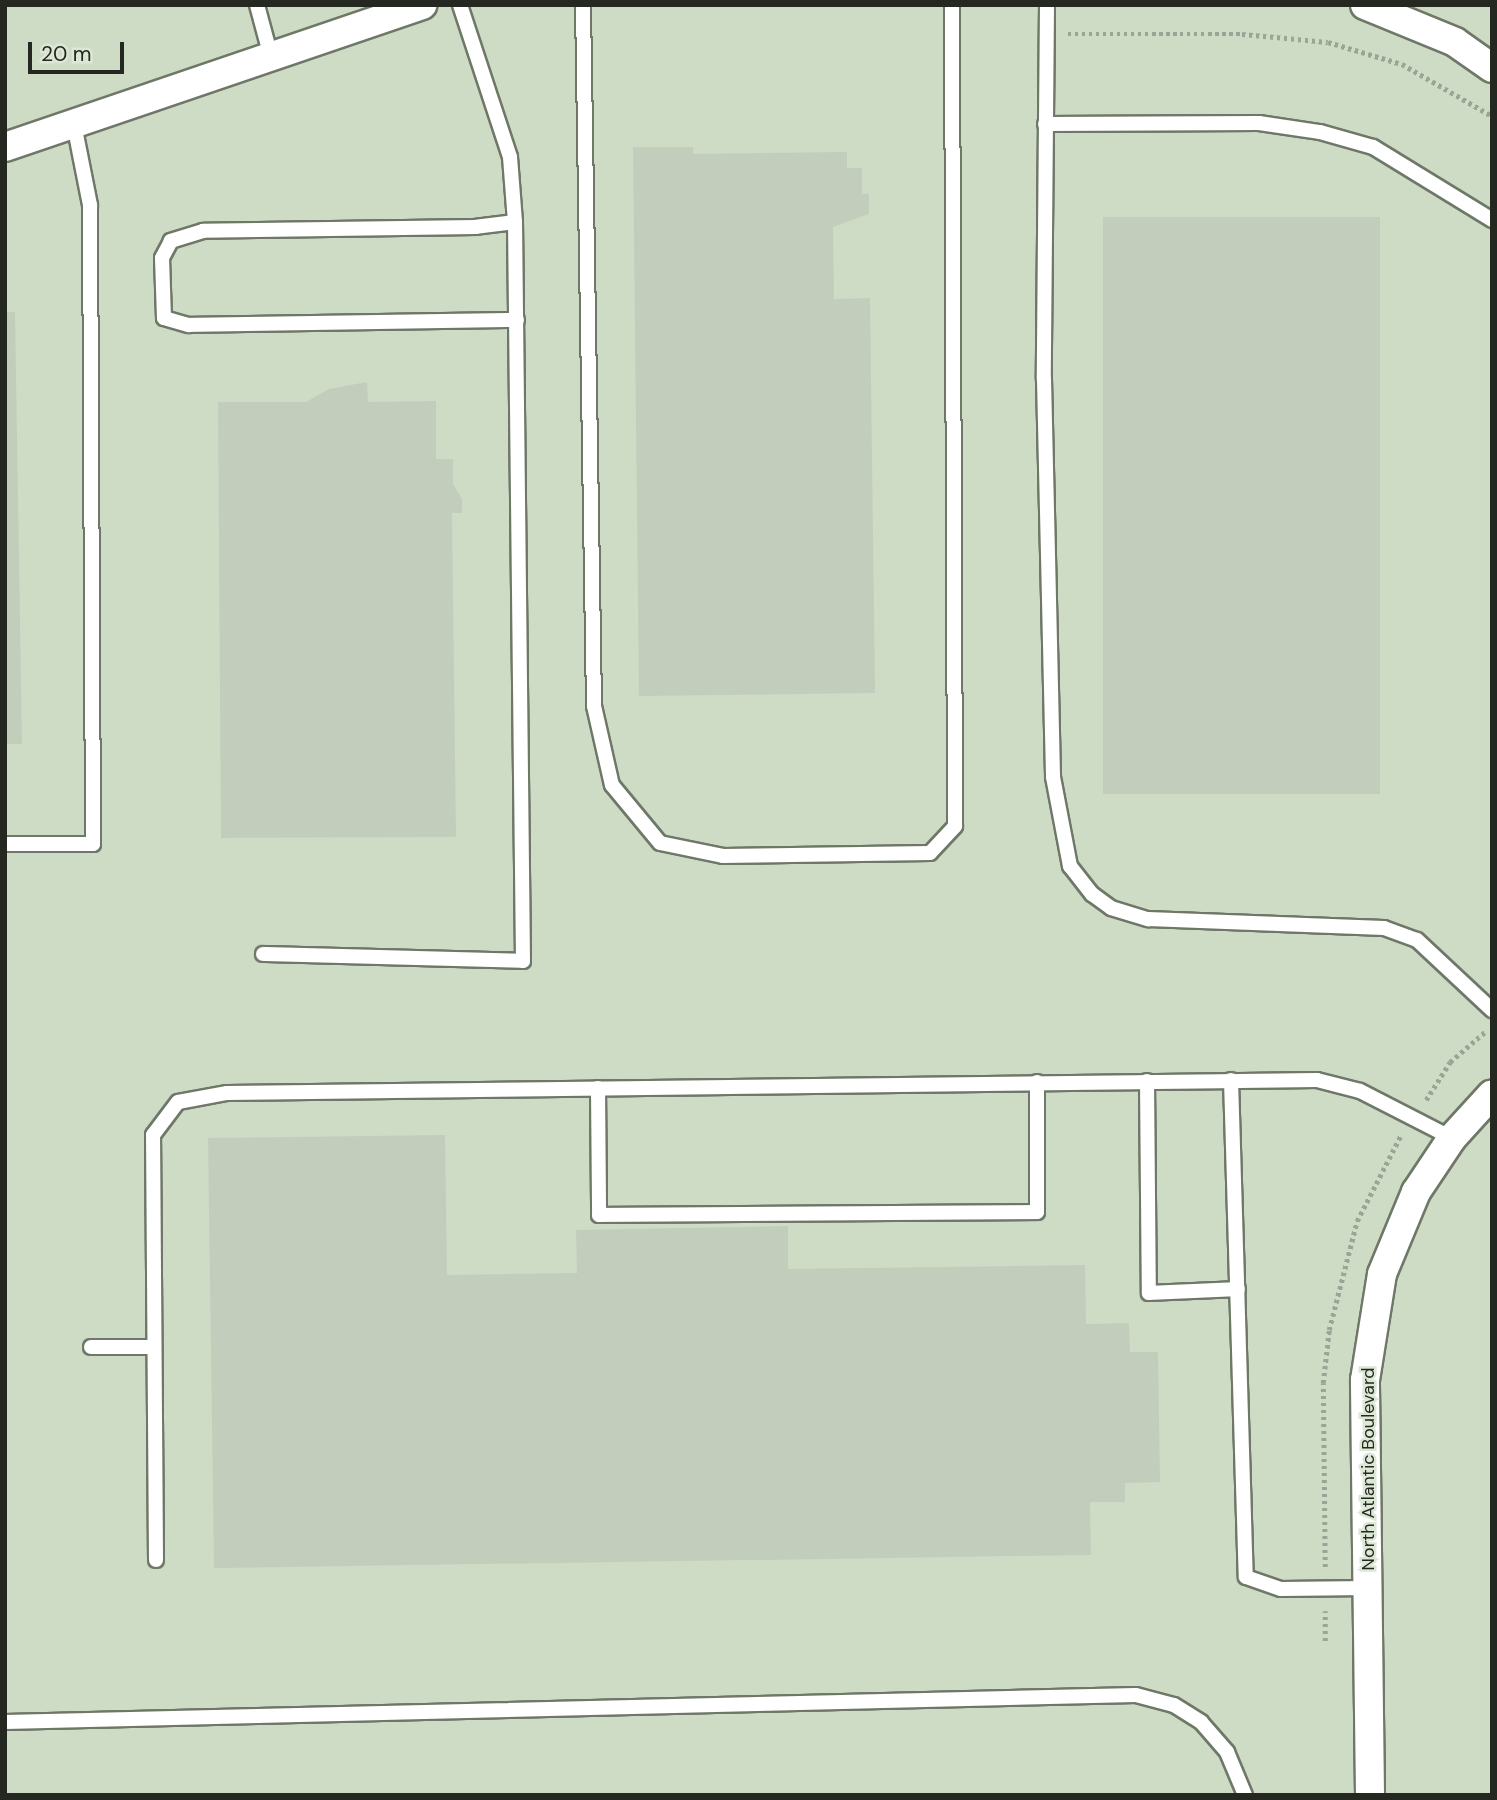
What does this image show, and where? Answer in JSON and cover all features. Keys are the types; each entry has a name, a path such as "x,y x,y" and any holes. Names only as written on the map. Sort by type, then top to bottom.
{"street":[{"path":"5,147 423,5"},
{"path":"1365,5 1455,42 1492,68"},
{"name":"North Atlantic Boulevard","path":"1370,1795 1365,1380 1382,1274 1416,1192 1452,1138 1492,1094"}],"lane":[{"path":"257,5 271,57"},
{"path":"264,954 523,961 515,222 510,157 460,5"},
{"path":"583,5 594,706 612,785 660,843 723,856 930,853 955,826 952,5"},
{"path":"1047,5 1044,379 1053,777 1070,866 1092,894 1111,908 1148,919 1384,928 1417,940 1492,1010"},
{"path":"1045,124 1259,123 1320,131 1373,147 1492,220"},
{"path":"5,844 93,844 90,205 74,124"},
{"path":"515,222 476,227 203,231 171,241 162,258 164,318 189,325 517,320"},
{"path":"1231,1080 1246,1577 1281,1589 1368,1588"},
{"path":"156,1560 153,1135 178,1102 227,1093 1317,1080 1360,1091 1452,1138"},
{"path":"1147,1081 1149,1293 1238,1289"},
{"path":"598,1088 599,1214 1037,1212 1037,1082"},
{"path":"91,1348 154,1347"},
{"path":"5,1722 1136,1695 1174,1705 1201,1722 1227,1752 1245,1795"}],"path":[{"path":"1046,34 1242,34 1328,43 1402,64 1492,116"}],"shaded area":[{"path":"5,5 1492,5 1492,1795 5,1795"}],"building":[{"path":"633,147 693,147 693,154 847,152 847,168 862,168 862,194 869,194 869,214 833,227 834,299 870,298 875,693 639,696"},
{"path":"1103,217 1380,217 1380,794 1103,794"},
{"path":"5,312 15,312 22,744 5,744"},
{"path":"367,382 368,402 436,401 436,459 453,459 453,484 462,499 462,513 452,513 456,837 221,838 218,402 306,402 329,389"},
{"path":"445,1135 447,1275 577,1273 576,1230 788,1226 788,1269 1085,1265 1086,1324 1129,1323 1130,1352 1158,1352 1160,1482 1125,1483 1125,1502 1090,1502 1091,1555 214,1568 208,1138"}]}
